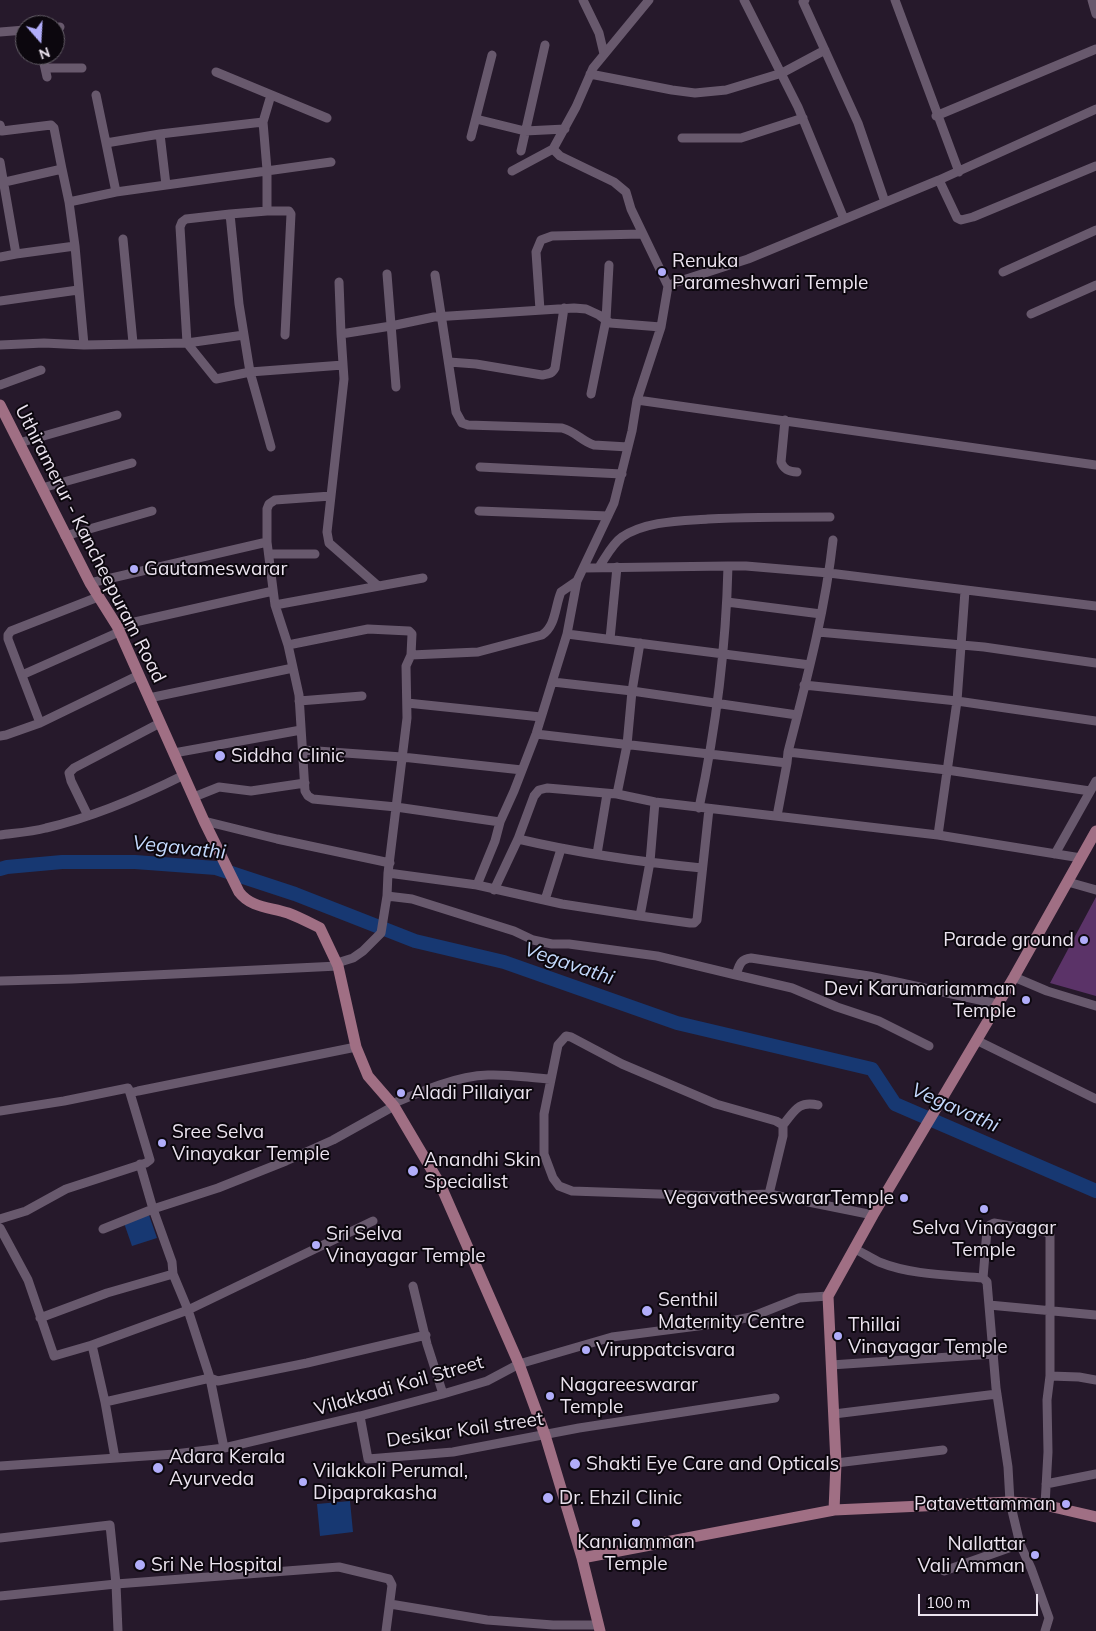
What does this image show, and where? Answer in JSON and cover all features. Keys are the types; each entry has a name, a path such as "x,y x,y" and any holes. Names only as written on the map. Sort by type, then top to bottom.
{"main road":[{"name":"Uthiramerur - Kancheepuram Road","path":"0,405 4,423 19,442 65,536 90,583 118,629 204,820 239,892 244,899 252,904 288,913 320,928 337,964 356,1047 368,1076 393,1105 440,1184 519,1364 545,1436 582,1558 599,1628"},
{"path":"834,1510 836,1463 828,1296 873,1215 1014,977 1096,831"},
{"path":"582,1558 834,1510 1010,1502 1045,1505 1096,1517"}],"street":[{"path":"583,0 599,33 604,54"},
{"path":"512,171 553,149 576,107 593,68 649,0"},
{"path":"744,0 803,118 844,219"},
{"path":"894,0 958,172"},
{"path":"1092,0 1096,14"},
{"path":"804,1 824,50 857,120 885,202"},
{"path":"0,32 15,31"},
{"path":"521,150 545,45"},
{"path":"936,116 1096,49"},
{"path":"590,74 695,93 726,90 782,73 824,50"},
{"path":"471,136 492,55"},
{"path":"44,65 46,73 82,68"},
{"path":"216,72 327,118"},
{"path":"96,95 116,192"},
{"path":"267,211 263,122 271,95"},
{"path":"668,286 748,258 939,180 1096,109"},
{"path":"682,138 741,138 803,118"},
{"path":"476,119 525,132 565,129"},
{"path":"106,143 160,134 263,122"},
{"path":"1,130 47,124 54,128 69,202 84,345"},
{"path":"160,134 166,185"},
{"path":"477,885 495,841 500,822 536,734 567,634 577,581 614,504 628,448 637,400 661,327 668,286 631,209 626,192 614,182 560,156 553,149"},
{"path":"0,162 16,254"},
{"path":"69,202 116,192 331,162"},
{"path":"939,180 957,218 960,220 973,217 1096,166"},
{"path":"2,182 62,169"},
{"path":"285,335 291,214 289,211 230,214 186,219 182,222 180,227 187,343 193,348 216,379 250,372 343,364"},
{"path":"230,214 250,372 271,447"},
{"path":"1003,272 1096,230"},
{"path":"540,310 536,252 541,240 552,236 643,234"},
{"path":"123,239 133,343"},
{"path":"0,257 75,246"},
{"path":"591,394 606,320 609,265"},
{"path":"387,274 396,387"},
{"path":"435,275 456,412 462,423 468,425 562,428 573,431 588,443 594,445 628,448"},
{"path":"339,282 344,379 327,532 329,543 378,586"},
{"path":"1031,314 1096,285"},
{"path":"0,301 78,290"},
{"path":"341,334 440,317 564,308 586,309 599,314 610,323 661,327"},
{"path":"448,362 476,364 542,375 553,372 564,308"},
{"path":"0,345 44,343 84,345 187,343 244,335"},
{"path":"0,385 41,370"},
{"path":"637,400 1096,465"},
{"path":"19,442 117,416"},
{"path":"785,420 781,462 783,468 790,472 797,472"},
{"path":"42,488 132,463"},
{"path":"480,467 622,474"},
{"path":"330,496 275,500 269,504 267,509 267,542 274,604 288,645 299,701 305,791 313,799 500,822"},
{"path":"65,536 152,511"},
{"path":"479,511 608,516"},
{"path":"599,567 615,543 624,536 658,524 748,517 830,517"},
{"path":"776,816 788,752 818,632 833,540"},
{"path":"90,583 267,542"},
{"path":"269,554 315,554"},
{"path":"699,808 710,754 724,654 728,566"},
{"path":"584,568 746,566 829,573 1096,606"},
{"path":"610,639 617,567"},
{"path":"274,604 423,578"},
{"path":"411,654 478,652 542,635 552,624 561,592 577,581"},
{"path":"22,675 118,629 273,591"},
{"path":"938,835 957,701 965,591"},
{"path":"40,723 8,635 11,631 98,597"},
{"path":"727,602 821,614"},
{"path":"0,981 72,979 337,964 353,958 381,934 408,703 406,666 411,654 412,634 409,631 368,629 288,645"},
{"path":"818,632 961,644 1096,663"},
{"path":"567,634 810,665"},
{"path":"617,794 627,745 632,691 640,643"},
{"path":"149,698 293,668"},
{"path":"0,736 40,723 139,675"},
{"path":"552,682 632,691 798,715"},
{"path":"804,685 957,701 1096,720"},
{"path":"299,701 362,696"},
{"path":"408,703 541,717"},
{"path":"88,816 69,773 74,768 160,723"},
{"path":"174,754 301,730"},
{"path":"536,734 787,763"},
{"path":"303,750 402,757 522,770"},
{"path":"788,752 947,770 1090,791"},
{"path":"0,836 45,829 88,816 151,791 184,775"},
{"path":"1055,854 1096,781"},
{"path":"194,797 219,787 251,791 305,782"},
{"path":"494,890 518,839 534,796 539,790 547,788 617,794 699,808 938,835 1081,858"},
{"path":"597,854 607,794"},
{"path":"640,916 650,862 655,802"},
{"path":"388,873 477,885 544,900 694,923 697,920 709,809"},
{"path":"204,820 277,839 390,863"},
{"path":"518,839 562,849 702,868"},
{"path":"544,900 562,849"},
{"path":"1068,882 1096,890"},
{"path":"386,899 412,899 514,930 533,940 552,944 569,944 657,956 792,988 837,1007 879,1021 929,1046"},
{"path":"736,976 740,963 745,958 750,958 869,976 998,1004"},
{"path":"1014,977 1096,1006"},
{"path":"783,1125 776,1121 716,1104 622,1064 572,1037 566,1036 558,1045 550,1080 544,1114 544,1154 553,1178 560,1186 572,1191 716,1196 769,1194 873,1215"},
{"path":"976,1040 1096,1099"},
{"path":"130,1093 356,1047"},
{"path":"103,1229 153,1209 218,1188 286,1161 333,1140 413,1094 462,1079 488,1075 550,1080"},
{"path":"0,1111 128,1088 150,1160 66,1189 26,1210 0,1220"},
{"path":"769,1194 783,1136 783,1125 800,1105 808,1102 818,1105"},
{"path":"140,1164 153,1209 172,1262 173,1274 188,1310 210,1378 224,1448"},
{"path":"0,1228 28,1280 54,1356 92,1345 188,1310 373,1221"},
{"path":"983,1278 987,1230 990,1225 1046,1232 1050,1235 1050,1376 1047,1400 1048,1452 1045,1505"},
{"path":"855,1249 880,1262 904,1269 940,1275 983,1278 987,1282 997,1394 1008,1466 1010,1502 1020,1544 1049,1618 1045,1631"},
{"path":"40,1318 107,1293 173,1274"},
{"path":"413,1286 427,1344 443,1394"},
{"name":"Vilakkadi Koil Street","path":"0,1466 224,1448 443,1394 487,1380 519,1364 612,1337 720,1323 751,1317 799,1298 828,1296"},
{"path":"989,1305 1096,1315"},
{"path":"106,1402 210,1378 218,1381 307,1363 426,1335"},
{"path":"92,1345 106,1402 115,1458"},
{"path":"832,1365 994,1354"},
{"path":"1050,1376 1079,1377 1096,1380"},
{"path":"834,1414 997,1394"},
{"name":"Desikar Koil street","path":"360,1416 368,1459 453,1452 579,1428 775,1398"},
{"path":"836,1463 944,1450"},
{"path":"1046,1484 1096,1474"},
{"path":"0,1538 110,1525 116,1584 118,1631"},
{"path":"944,1571 1020,1544"},
{"path":"0,1596 116,1584 339,1567 389,1579 392,1585 386,1631"},
{"path":"390,1604 487,1620 599,1628"}],"shaded area":[{"name":"Parade ground","path":"1096,897 1096,996 1050,983"}],"water":[{"path":"149,1215 157,1238 132,1246 124,1223"},
{"path":"350,1501 353,1532 320,1536 317,1504"}],"waterway":[{"name":"Vegavathi","path":"0,869 62,862 135,862 216,868 295,894 415,941 504,962 677,1023 872,1069 895,1104 1096,1191"}],"place":[{"name":"Renuka Parameshwari Temple","path":"662,272"},
{"name":"Gautameswarar","path":"134,569"},
{"name":"Siddha Clinic","path":"220,756"},
{"name":"Parade ground","path":"1084,940"},
{"name":"Devi Karumariamman Temple","path":"1026,1000"},
{"name":"Aladi Pillaiyar","path":"401,1093"},
{"name":"Sree Selva Vinayakar Temple","path":"162,1143"},
{"name":"Anandhi Skin Specialist","path":"413,1171"},
{"name":"VegavatheeswararTemple","path":"904,1198"},
{"name":"Selva Vinayagar Temple","path":"984,1209"},
{"name":"Sri Selva Vinayagar Temple","path":"316,1245"},
{"name":"Senthil Maternity Centre","path":"647,1311"},
{"name":"Thillai Vinayagar Temple","path":"838,1336"},
{"name":"Viruppatcisvara","path":"586,1350"},
{"name":"Nagareeswarar Temple","path":"550,1396"},
{"name":"Shakti Eye Care and Opticals","path":"575,1464"},
{"name":"Adara Kerala Ayurveda","path":"158,1468"},
{"name":"Vilakkoli Perumal, Dipaprakasha","path":"303,1482"},
{"name":"Dr. Ehzil Clinic","path":"548,1498"},
{"name":"Patavettamman","path":"1066,1504"},
{"name":"Kanniamman Temple","path":"636,1523"},
{"name":"Nallattar Vali Amman","path":"1035,1555"},
{"name":"Sri Ne Hospital","path":"140,1565"}]}
